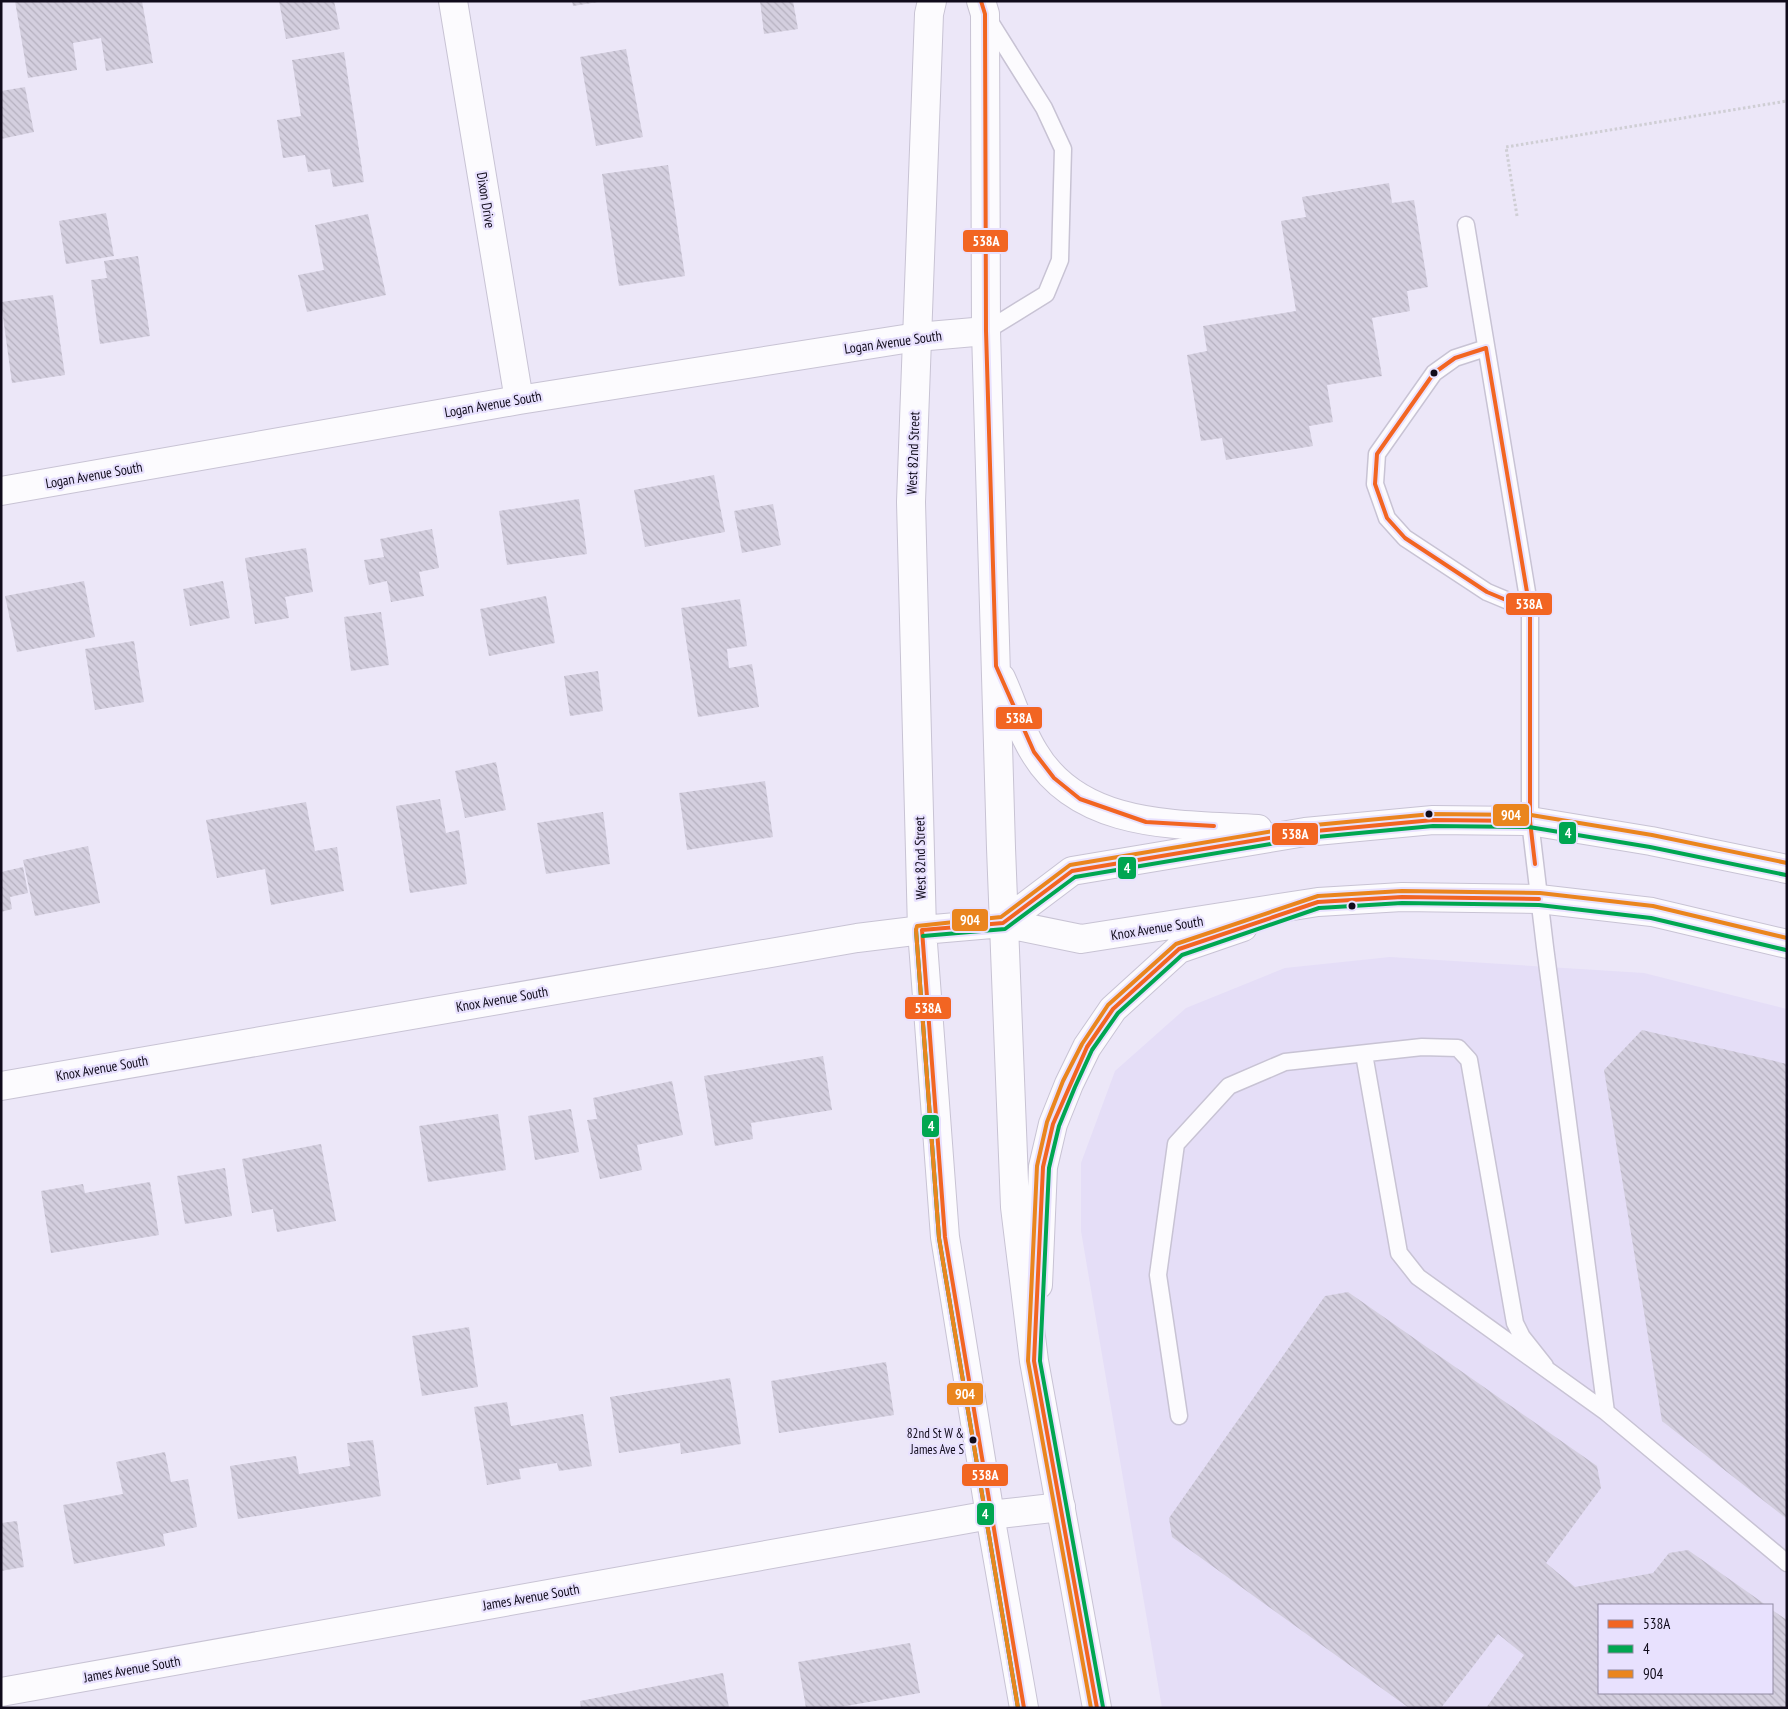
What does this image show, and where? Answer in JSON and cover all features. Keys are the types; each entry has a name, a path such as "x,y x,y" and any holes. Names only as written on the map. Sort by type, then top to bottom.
{"street":[{"name":"Dixon Drive","path":"453,1 519,400"},
{"name":"West 82nd Street","path":"932,1 929,14 911,502 922,930 944,1237 1024,1708"},
{"path":"983,8 986,331 1003,923 1015,1207 1034,1361 1097,1708"},
{"name":"Logan Avenue South","path":"1,491 519,400 917,337 986,331"},
{"path":"996,666 1034,752 1054,778 1080,799 1146,822 1305,832"},
{"path":"1003,923 1072,871 1305,832 1433,820 1530,822 1651,841 1787,869"},
{"name":"Knox Avenue South","path":"1,1086 847,940 922,930 1003,923 1081,939 1318,902 1402,897 1539,899 1652,912 1787,944"},
{"path":"1034,1361 1043,1167 1053,1124 1069,1084 1087,1047 1113,1009 1179,949 1318,902"},
{"name":"James Avenue South","path":"1,1692 990,1515 1060,1507"}],"lane":[{"path":"983,8 1044,108 1063,149 1060,260 1046,294 986,331"},
{"path":"1466,225 1530,610 1530,822 1606,1412"},
{"path":"1486,348 1455,358 1434,373 1377,454 1375,484 1387,518 1405,538 1487,592 1530,610"},
{"path":"1179,1416 1158,1275 1176,1144 1229,1086 1285,1062 1422,1047 1458,1048 1469,1060 1515,1322 1522,1337 1545,1366"},
{"path":"1364,1054 1399,1253 1418,1277 1545,1366 1606,1412 1787,1562"}],"path":[{"path":"1517,216 1506,147 1787,101"}],"shaded area":[{"path":"1390,957 1644,973 1787,1009 1787,1708 1162,1708 1081,1231 1081,1163 1115,1071 1186,1008 1285,968"}],"building":[{"path":"15,1 142,1 153,63 106,71 101,38 73,43 77,70 28,78"},
{"path":"279,1 334,1 340,29 286,39"},
{"path":"572,1 598,1 598,2 573,6"},
{"path":"760,1 793,1 798,29 764,34"},
{"path":"626,49 643,137 596,146 580,57"},
{"path":"344,52 364,182 333,187 330,169 308,172 305,155 283,158 277,120 301,116 292,60"},
{"path":"25,87 34,132 1,139 1,91"},
{"path":"668,165 685,276 619,286 602,174"},
{"path":"1389,183 1392,203 1414,200 1428,287 1407,291 1410,311 1372,318 1382,376 1327,385 1333,422 1309,426 1313,446 1226,460 1222,438 1201,441 1187,355 1207,351 1203,326 1296,311 1281,221 1306,217 1302,197"},
{"path":"106,213 114,256 66,264 59,221"},
{"path":"368,214 386,295 307,312 298,275 324,270 315,225"},
{"path":"138,256 150,336 100,344 91,280 107,278 104,261"},
{"path":"53,295 65,375 12,383 1,302"},
{"path":"714,475 725,532 645,547 634,490"},
{"path":"579,499 587,554 507,565 499,511"},
{"path":"773,504 781,545 742,553 734,511"},
{"path":"432,529 439,568 419,572 424,596 391,602 387,581 369,585 364,560 384,557 380,539"},
{"path":"306,548 313,592 285,597 289,618 255,624 245,558"},
{"path":"84,581 95,637 17,652 5,596"},
{"path":"223,581 230,618 190,626 183,589"},
{"path":"546,596 555,643 489,656 480,609"},
{"path":"740,599 747,646 727,649 729,668 752,664 759,707 698,717 681,608"},
{"path":"381,612 389,665 351,671 344,617"},
{"path":"134,641 144,702 95,710 85,649"},
{"path":"598,671 603,711 570,716 564,676"},
{"path":"496,762 506,810 465,818 455,771"},
{"path":"765,781 773,837 687,850 679,793"},
{"path":"440,799 446,833 459,830 467,884 410,893 396,806"},
{"path":"306,802 315,851 337,847 344,891 271,905 265,869 217,878 206,820"},
{"path":"603,812 610,864 546,874 537,823"},
{"path":"88,846 100,903 35,916 23,860"},
{"path":"23,867 28,893 10,897 12,909 1,912 1,872"},
{"path":"1642,1030 1787,1064 1787,1519 1662,1421 1604,1070"},
{"path":"823,1056 832,1110 751,1123 753,1139 715,1146 704,1076"},
{"path":"672,1081 683,1135 637,1145 642,1170 600,1179 587,1120 597,1119 593,1098"},
{"path":"571,1109 579,1152 535,1160 528,1116"},
{"path":"498,1114 506,1170 428,1182 419,1126"},
{"path":"321,1144 336,1221 277,1232 273,1209 252,1213 242,1159"},
{"path":"225,1168 232,1216 185,1224 177,1176"},
{"path":"150,1182 159,1235 51,1253 41,1191 83,1184 85,1193"},
{"path":"1348,1292 1597,1466 1601,1488 1546,1563 1575,1587 1653,1573 1669,1553 1688,1550 1765,1604 1598,1604 1598,1694 1773,1694 1773,1611 1787,1620 1787,1708 1486,1708 1524,1655 1498,1634 1441,1708 1409,1708 1172,1537 1169,1518 1325,1296"},
{"path":"469,1327 478,1387 422,1396 412,1336"},
{"path":"886,1362 894,1415 779,1433 771,1381"},
{"path":"730,1378 741,1444 681,1454 680,1443 619,1453 610,1397"},
{"path":"507,1402 511,1426 583,1414 592,1466 559,1471 557,1463 519,1469 521,1479 487,1485 474,1407"},
{"path":"373,1440 381,1496 238,1519 230,1466 296,1456 299,1474 350,1466 347,1443"},
{"path":"165,1452 171,1482 188,1479 197,1527 163,1534 165,1546 74,1564 63,1505 123,1494 116,1462"},
{"path":"17,1521 24,1567 1,1571 1,1523"},
{"path":"910,1643 920,1693 835,1708 806,1708 798,1662"},
{"path":"723,1673 729,1708 581,1708 580,1701"}],"transit line":[{"name":"538A","path":"981,1 985,14 986,331 996,666 1034,752 1054,778 1080,799 1146,822 1214,826"},
{"name":"538A","path":"1486,348 1530,610 1530,821 1535,864"},
{"name":"538A","path":"1486,348 1455,358 1434,373 1377,454 1375,484 1387,518 1405,538 1487,592 1530,610"},
{"name":"904","path":"1018,1708 939,1238 917,926 1001,917 1070,865 1304,826 1432,814 1531,815 1652,835 1787,863"},
{"name":"538A","path":"1024,1708 945,1237 922,930 1003,923 1072,871 1305,832 1433,820 1530,821"},
{"name":"4","path":"923,936 1005,929 1075,877 1306,838 1433,826 1529,827 1650,847 1786,875"},
{"name":"904","path":"1091,1708 1028,1361 1037,1166 1047,1122 1063,1081 1082,1044 1108,1005 1176,944 1318,896 1402,891 1540,893 1653,906 1787,938"},
{"name":"538A","path":"1097,1708 1034,1361 1043,1167 1053,1124 1087,1047 1113,1009 1179,949 1318,902 1402,897 1539,899"},
{"name":"4","path":"1103,1707 1040,1361 1049,1168 1059,1126 1075,1087 1092,1050 1118,1013 1182,955 1319,908 1402,903 1539,905 1651,918 1786,950"},
{"name":"4","path":"916,930 939,1238 1018,1708"}],"place":[{"name":"82nd St W & James Ave S","path":"973,1440"}]}
